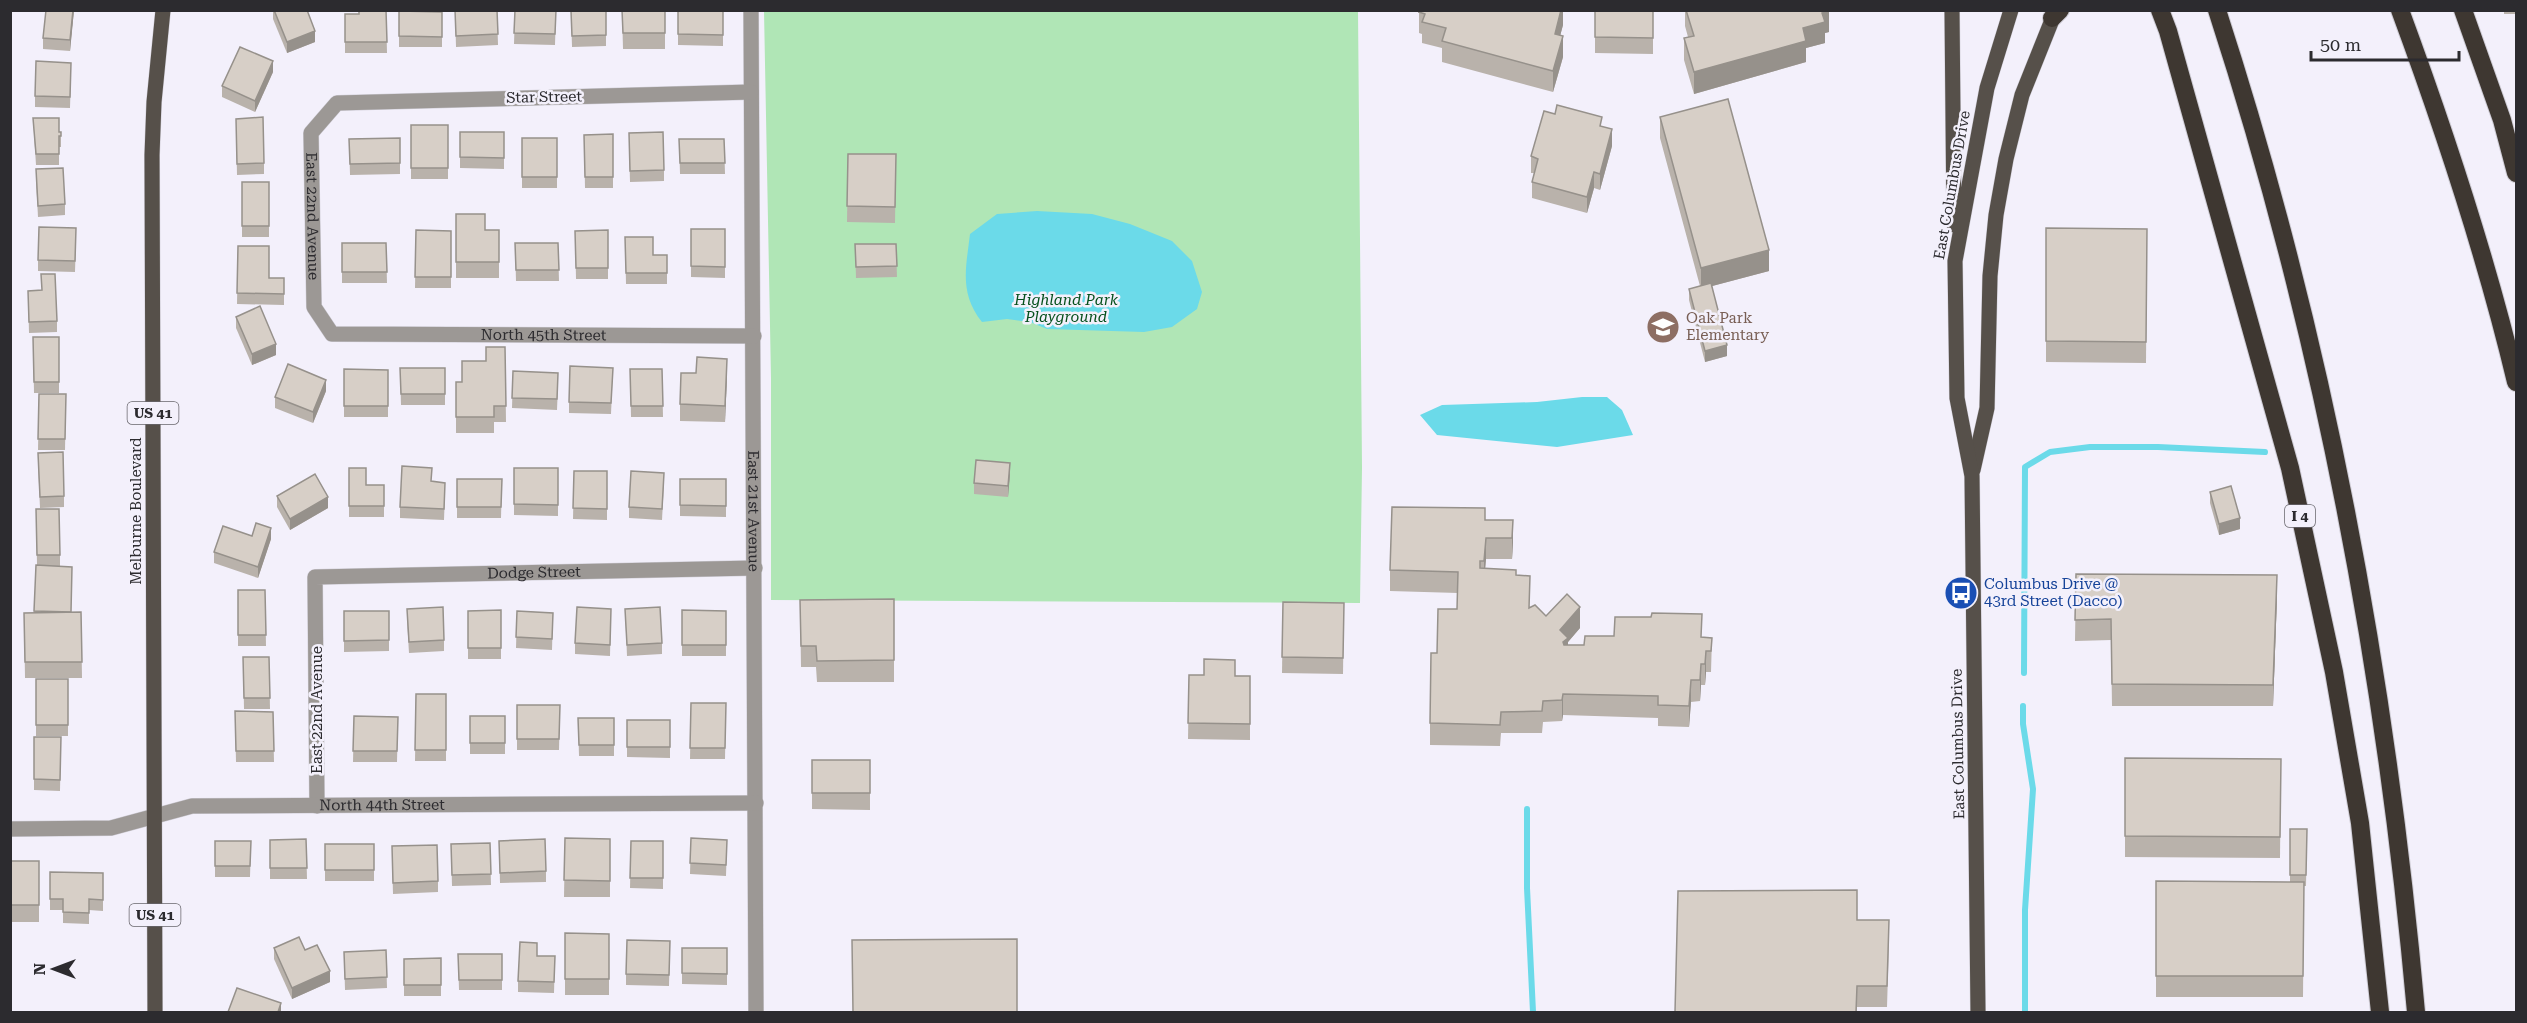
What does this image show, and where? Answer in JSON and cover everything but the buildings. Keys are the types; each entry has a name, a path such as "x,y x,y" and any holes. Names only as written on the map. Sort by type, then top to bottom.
{"highway":[{"name":"I 4","path":"2160,10 2168,31 2292,479 2334,672 2360,823 2380,1012"},
{"path":"2217,10 2250,114 2296,290 2352,543 2392,797 2416,1012"},
{"path":"2400,10 2443,129 2499,312 2517,382"},
{"path":"2463,10 2502,120 2517,173"}],"main road":[{"name":"Melburne Boulevard","path":"155,1012 152,155 155,90 164,10"},
{"path":"1952,10 1955,261"},
{"name":"East Columbus Drive","path":"1978,1012 1972,476 1957,398 1955,261 1987,88 2011,10"},
{"name":"East Columbus Drive","path":"1972,476 1987,408 1990,276 1996,214 2006,159 2022,95 2056,13"}],"street":[{"name":"East 21st Avenue","path":"751,10 756,1012"},
{"name":"Star Street","path":"336,103 751,92"},
{"name":"East 22nd Avenue","path":"332,334 314,306 311,133 336,103"},
{"name":"North 45th Street","path":"332,334 754,336"},
{"name":"Dodge Street","path":"315,577 755,568"},
{"name":"East 22nd Avenue","path":"315,577 317,806"},
{"name":"North 44th Street","path":"10,829 111,828 192,806 756,803"}],"green space":[{"name":"Highland Park Playground","path":"764,11 1358,11 1362,468 1360,603 771,600 771,378"}],"water":[{"path":"1037,211 1092,214 1130,224 1172,241 1192,261 1202,292 1197,309 1172,327 1144,332 1047,329 1030,322 1007,319 982,322 970,301 967,290 966,269 970,234 997,214"},
{"path":"1607,397 1622,410 1633,435 1557,447 1437,435 1420,415 1442,405 1537,402"}],"waterway":[{"path":"2024,673 2025,467 2050,452 2090,447 2158,447 2265,452"},
{"path":"2023,706 2023,724 2033,789 2025,910 2025,1012"},
{"path":"1527,809 1527,888 1533,1012"}],"place":[{"name":"Oak Park Elementary","path":"1663,327"},
{"name":"Columbus Drive @ 43rd Street (Dacco)","path":"1961,593"}]}
